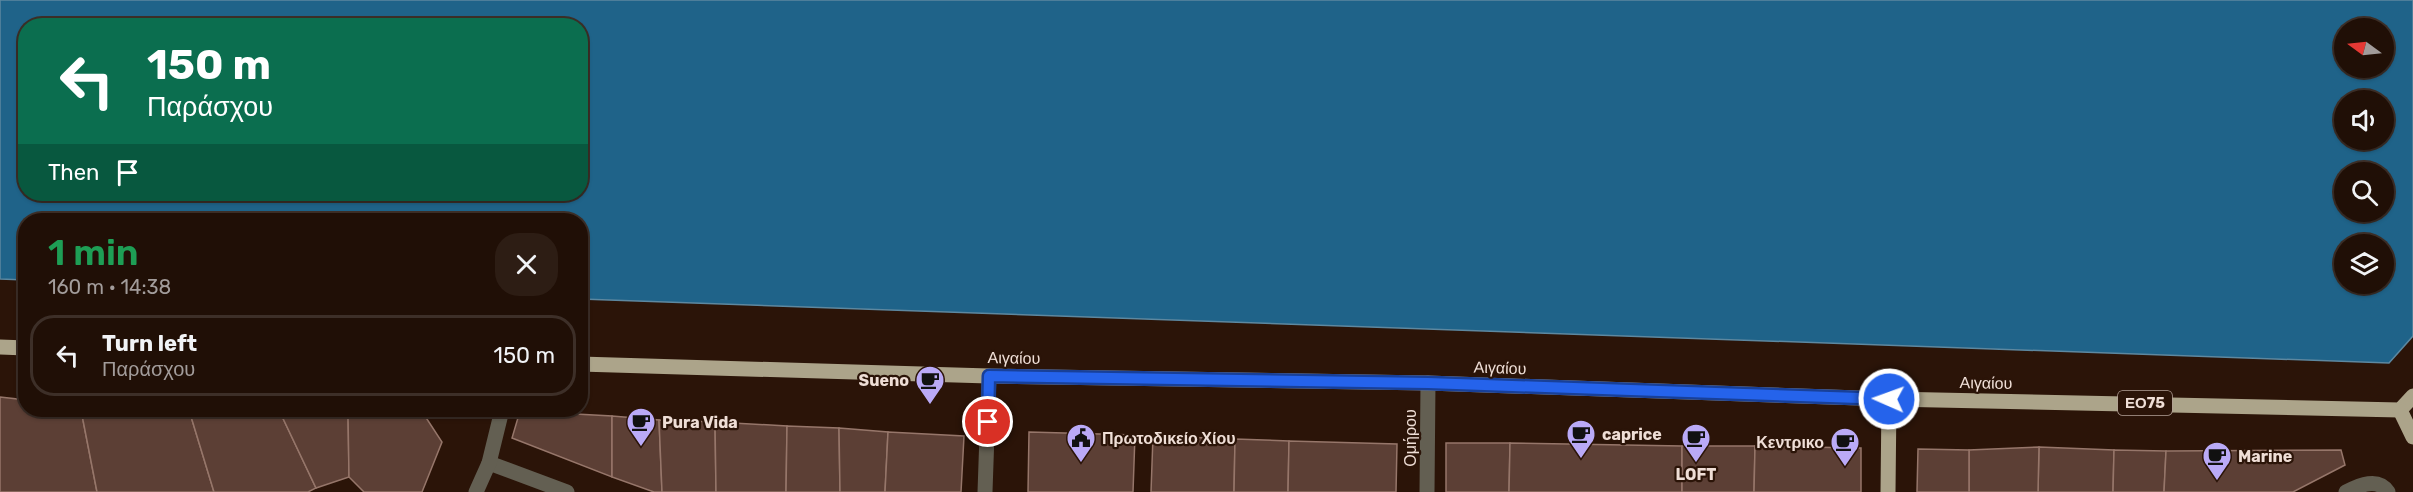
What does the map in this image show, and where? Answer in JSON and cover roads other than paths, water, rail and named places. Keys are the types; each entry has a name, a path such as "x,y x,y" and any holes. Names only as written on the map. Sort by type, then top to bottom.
{"main road":[{"path":"0,347 18,348"},
{"name":"Αιγαίου","path":"588,364 989,376 1428,383 1889,399 2400,410"},
{"path":"2413,396 2400,410 2413,437"},
{"path":"1888,492 1889,399"}],"street":[{"path":"985,492 989,376"},
{"name":"Ομήρου","path":"1427,492 1428,383"},
{"path":"476,492 489,463 500,417"},
{"path":"489,463 567,492"},
{"path":"2349,490 2374,483 2386,488 2388,492"}],"water":[{"path":"0,0 2413,0 2413,336 2389,363 588,299 588,213 18,213 18,280 0,279"}],"place":[{"name":"Sueno","path":"930,406"},
{"name":"Pura Vida","path":"641,448"},
{"name":"caprice","path":"1581,460"},
{"name":"Πρωτοδικείο Χίου","path":"1081,464"},
{"name":"LOFT","path":"1696,464"},
{"name":"Κεντρικο","path":"1845,468"},
{"name":"Marine","path":"2217,482"}]}
